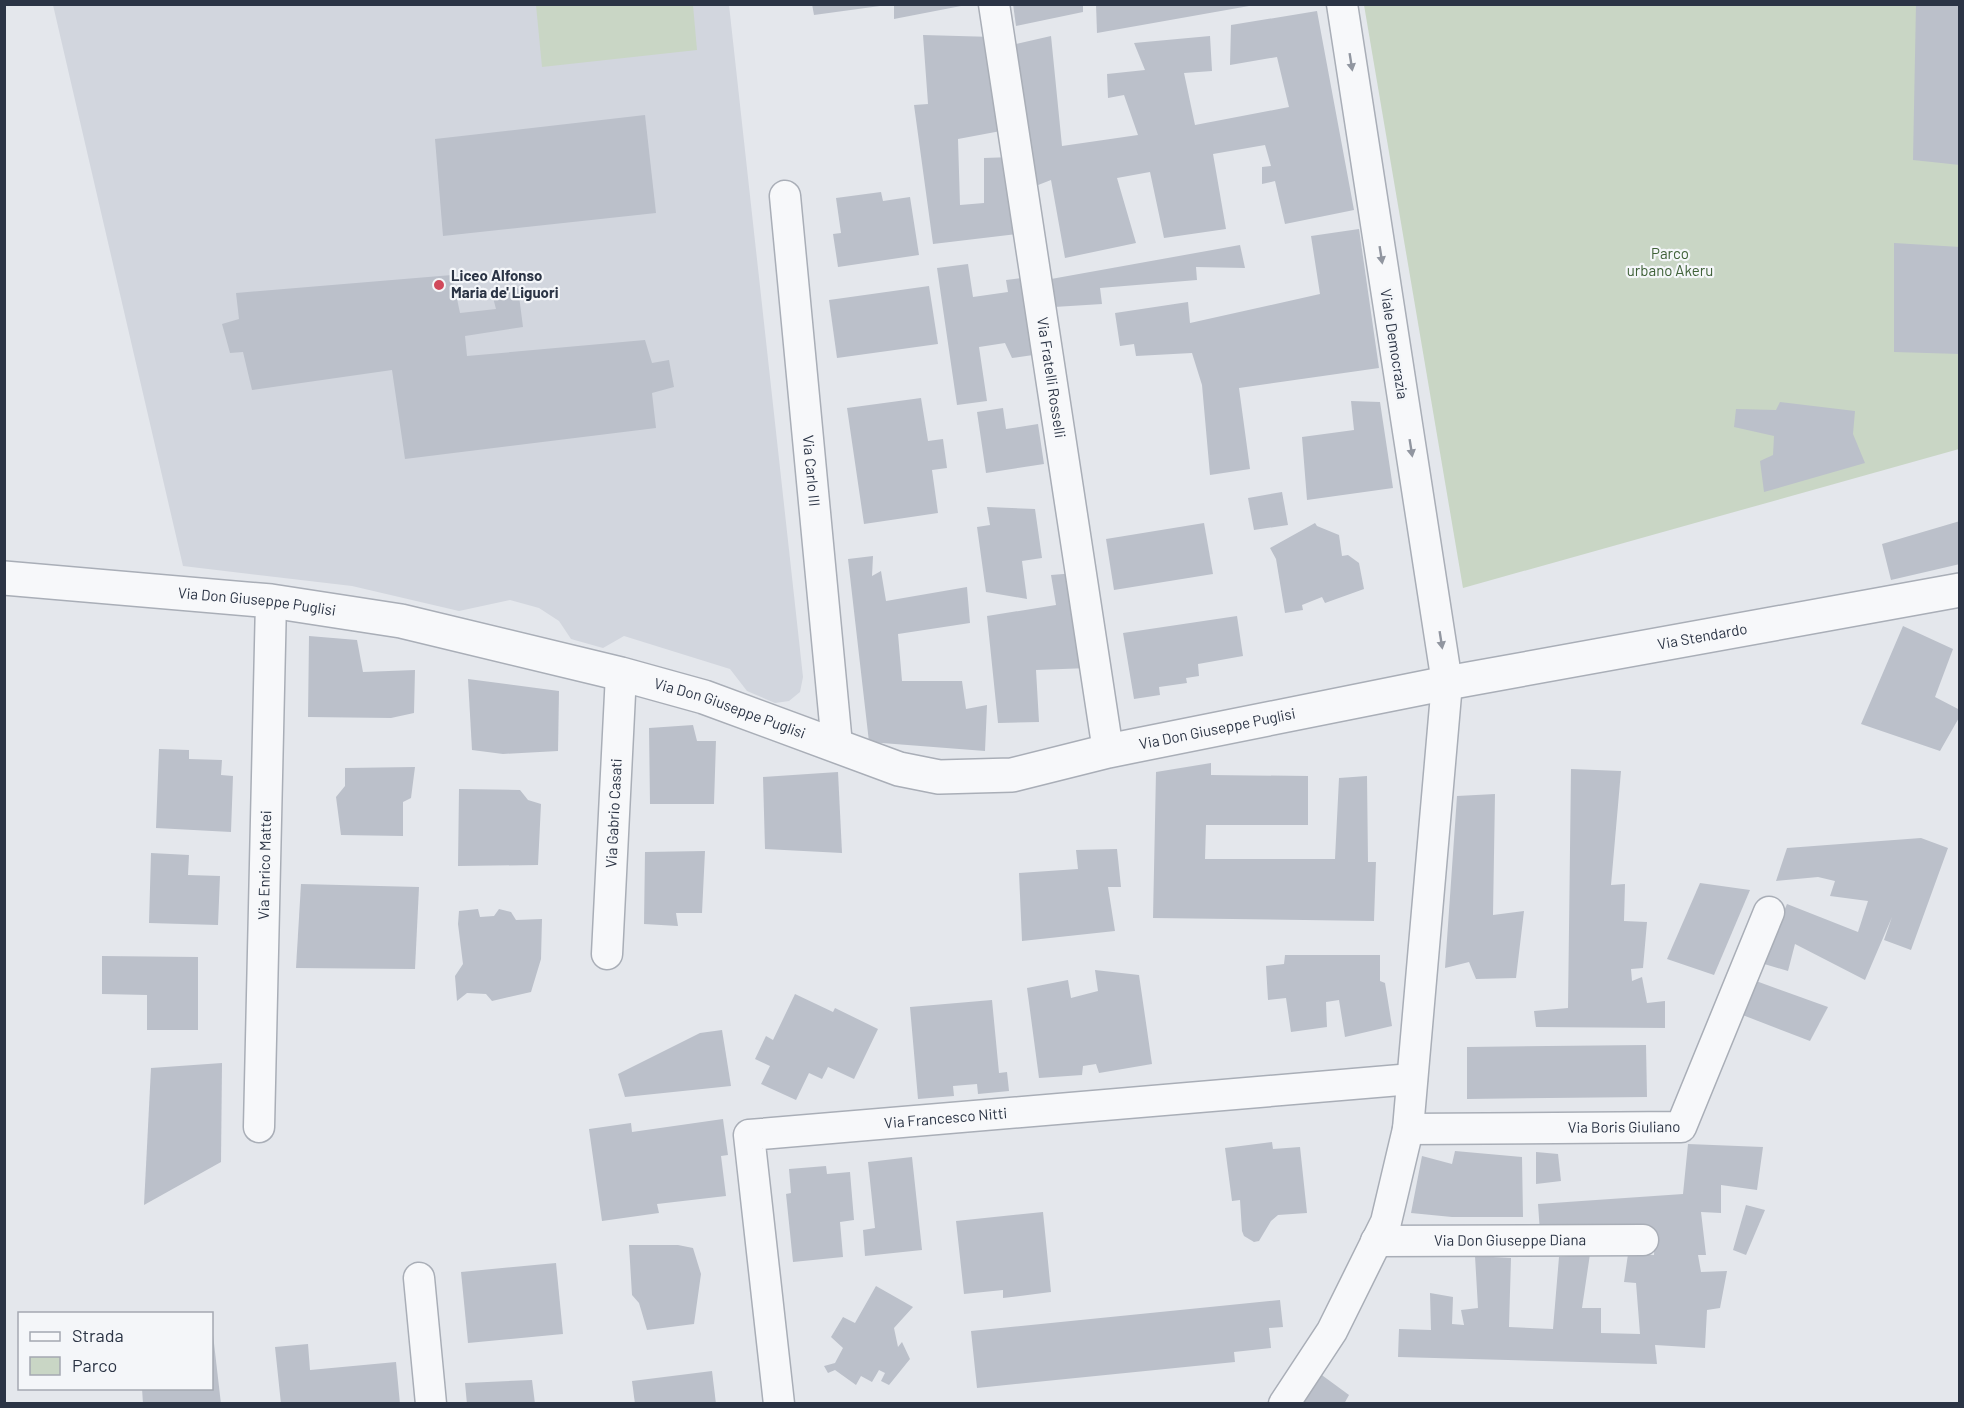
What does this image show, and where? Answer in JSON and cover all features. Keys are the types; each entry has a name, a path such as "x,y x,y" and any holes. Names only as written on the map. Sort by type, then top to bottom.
{"street":[{"name":"Via Fratelli Rosselli","path":"994,4 1108,751"},
{"name":"Viale Democrazia","path":"1342,4 1447,683"},
{"name":"Via Carlo III","path":"785,196 837,745"},
{"name":"Via Don Giuseppe Puglisi","path":"4,578 271,601 401,621 621,674 704,697 899,769 939,777 1012,775 1108,751 1447,683"},
{"name":"Via Stendardo","path":"1447,683 1959,590"},
{"name":"Via Enrico Mattei","path":"259,1127 271,601"},
{"name":"Via Gabrio Casati","path":"607,954 621,674"},
{"path":"1284,1404 1332,1330 1386,1222 1408,1129 1447,683"},
{"name":"Via Boris Giuliano","path":"1408,1129 1681,1127 1769,912"},
{"name":"Via Francesco Nitti","path":"779,1404 749,1135 1412,1079"},
{"name":"Via Don Giuseppe Diana","path":"1376,1241 1643,1240"},
{"path":"419,1278 431,1404"}],"shaded area":[{"name":"Liceo Alfonso Maria de' Liguori","path":"53,5 729,5 803,677 800,692 789,701 775,703 747,691 730,669 624,636 603,648 571,639 559,621 539,608 510,600 459,611 352,586 183,566"}],"green space":[{"path":"536,5 693,5 697,50 542,67"},
{"name":"Parco urbano Akeru","path":"1364,5 1959,5 1959,449 1463,588"}],"building":[{"path":"812,4 880,4 880,6 814,15"},
{"path":"894,4 960,4 961,6 894,19"},
{"path":"1013,4 1083,4 1083,12 1016,26"},
{"path":"1096,4 1249,4 1249,6 1097,33"},
{"path":"1916,4 1960,4 1960,165 1913,160"},
{"path":"1317,11 1354,210 1285,224 1275,181 1262,184 1262,167 1271,166 1265,145 1213,154 1226,229 1164,238 1150,172 1117,178 1136,243 1065,258 1051,180 1033,187 1016,44 1051,36 1062,146 1138,135 1124,95 1108,98 1107,74 1145,70 1134,43 1210,36 1212,71 1184,73 1195,125 1289,107 1277,57 1230,65 1231,25"},
{"path":"923,35 994,37 1006,130 958,139 960,205 984,203 984,158 1012,157 1017,234 933,244 914,105 928,104"},
{"path":"645,115 656,213 443,236 435,139"},
{"path":"881,192 883,201 910,197 919,255 838,267 833,234 841,233 836,198"},
{"path":"1359,229 1379,368 1239,388 1250,469 1210,475 1202,385 1192,353 1136,356 1134,344 1120,346 1115,313 1188,302 1190,323 1320,294 1311,236"},
{"path":"1894,243 1960,247 1960,354 1894,352"},
{"path":"1240,245 1245,268 1196,267 1197,280 1100,288 1102,304 1054,307 1051,279"},
{"path":"968,264 973,297 1008,292 1006,280 1029,277 1040,354 1012,358 1005,343 979,347 987,401 957,405 937,268"},
{"path":"452,275 460,313 496,309 491,290 518,288 523,327 465,336 467,356 645,340 652,363 669,360 674,387 652,393 656,428 405,459 392,370 252,390 243,352 230,353 222,324 239,319 236,293"},
{"path":"929,286 938,344 837,358 829,300"},
{"path":"921,398 928,441 943,439 947,468 932,470 938,513 864,524 847,408"},
{"path":"1351,401 1380,402 1393,488 1307,500 1302,437 1354,430"},
{"path":"1780,402 1855,411 1853,434 1865,463 1764,492 1760,461 1773,455 1774,436 1734,427 1736,409 1776,410"},
{"path":"1003,408 1006,429 1038,424 1044,464 986,473 977,412"},
{"path":"1282,492 1288,525 1254,530 1248,498"},
{"path":"987,507 1035,509 1042,558 1022,561 1027,599 986,592 977,527 990,525"},
{"path":"1960,521 1960,564 1891,580 1882,544"},
{"path":"1204,523 1213,574 1114,590 1106,539"},
{"path":"1315,523 1339,535 1342,556 1348,555 1359,563 1364,589 1325,603 1322,597 1302,605 1303,610 1285,613 1276,559 1270,548"},
{"path":"873,556 872,576 881,571 886,601 967,587 970,623 898,634 902,681 962,681 966,709 987,705 985,751 869,742 848,559"},
{"path":"1076,573 1089,668 1036,670 1039,722 998,723 987,616 1056,605 1051,575"},
{"path":"1237,616 1243,656 1198,664 1199,676 1186,678 1187,683 1159,687 1160,695 1134,699 1123,633"},
{"path":"1903,626 1953,649 1935,697 1960,710 1960,716 1940,751 1861,724"},
{"path":"309,636 357,640 363,672 415,670 414,713 391,718 308,717"},
{"path":"468,679 559,691 558,751 503,754 472,750"},
{"path":"693,725 697,741 716,741 714,804 650,804 649,728"},
{"path":"159,749 189,750 189,759 222,760 221,775 233,776 231,832 156,828"},
{"path":"1211,763 1211,775 1308,776 1308,825 1206,825 1205,859 1335,859 1339,778 1367,776 1368,862 1376,862 1374,921 1153,918 1156,772"},
{"path":"415,767 411,798 403,802 403,836 341,835 336,797 345,786 345,768"},
{"path":"1571,769 1621,771 1611,885 1625,884 1624,921 1647,922 1643,968 1631,969 1632,981 1642,977 1647,1003 1665,1001 1665,1028 1536,1027 1534,1011 1568,1008"},
{"path":"838,772 842,853 765,849 763,777"},
{"path":"459,789 520,790 528,800 541,804 538,865 458,866"},
{"path":"1495,794 1493,915 1524,911 1516,978 1476,979 1469,962 1445,968 1457,796"},
{"path":"1921,838 1948,848 1911,950 1884,940 1892,917 1865,980 1795,944 1788,971 1761,963 1787,904 1858,932 1868,901 1830,896 1835,881 1818,877 1776,881 1787,848"},
{"path":"1117,849 1121,887 1108,887 1115,931 1022,941 1019,873 1078,869 1076,850"},
{"path":"705,851 702,913 676,913 678,926 644,924 645,852"},
{"path":"151,853 189,855 188,875 220,876 218,925 149,923"},
{"path":"1700,883 1750,890 1714,975 1667,959"},
{"path":"301,884 419,887 415,969 296,968"},
{"path":"478,909 480,917 494,916 499,909 511,912 516,920 542,919 541,959 531,992 492,1001 486,994 467,993 457,1001 455,976 463,964 458,924 459,911"},
{"path":"1285,955 1380,955 1380,981 1385,983 1392,1026 1345,1037 1339,1000 1326,1002 1327,1027 1291,1032 1286,998 1268,1000 1266,966 1284,964"},
{"path":"102,956 198,957 198,1030 147,1030 147,995 102,994"},
{"path":"1095,970 1139,975 1152,1064 1099,1073 1096,1064 1083,1066 1082,1075 1039,1078 1027,988 1068,980 1071,998 1098,991"},
{"path":"1756,981 1828,1007 1810,1041 1740,1014"},
{"path":"795,994 833,1012 835,1008 878,1029 854,1079 828,1067 822,1079 809,1073 796,1100 761,1084 770,1066 755,1059 766,1036 773,1040"},
{"path":"992,1000 999,1073 1007,1072 1009,1091 978,1094 977,1084 953,1086 954,1096 918,1099 910,1007"},
{"path":"722,1030 731,1086 625,1097 618,1074 700,1033"},
{"path":"1646,1045 1647,1097 1467,1099 1467,1047"},
{"path":"222,1063 221,1162 144,1205 151,1068"},
{"path":"723,1119 728,1155 721,1156 726,1196 657,1204 659,1213 602,1221 589,1129 631,1123 632,1132"},
{"path":"1272,1142 1273,1149 1300,1147 1307,1213 1278,1215 1271,1221 1259,1241 1254,1242 1244,1236 1242,1231 1240,1200 1232,1201 1225,1148"},
{"path":"1688,1144 1763,1147 1757,1190 1721,1185 1721,1213 1701,1212 1706,1255 1698,1255 1701,1272 1727,1271 1720,1308 1707,1310 1705,1348 1655,1345 1657,1364 1398,1357 1399,1329 1431,1330 1430,1293 1453,1297 1452,1324 1464,1325 1461,1310 1478,1308 1475,1256 1511,1258 1509,1327 1553,1329 1559,1257 1590,1254 1582,1308 1601,1308 1601,1333 1640,1334 1636,1283 1624,1282 1628,1254 1654,1255 1655,1230 1540,1232 1538,1204 1683,1194"},
{"path":"1455,1151 1522,1157 1523,1217 1452,1217 1411,1213 1422,1156 1452,1164"},
{"path":"1536,1152 1558,1154 1561,1181 1536,1184"},
{"path":"912,1157 922,1250 865,1256 863,1230 875,1228 868,1162"},
{"path":"826,1166 827,1174 850,1172 854,1220 840,1222 843,1257 793,1262 786,1194 791,1193 789,1169"},
{"path":"1746,1205 1765,1210 1746,1255 1733,1250"},
{"path":"1043,1212 1051,1292 1003,1298 1003,1290 964,1294 956,1221"},
{"path":"629,1245 678,1245 693,1248 701,1274 694,1324 647,1330 639,1303 632,1295"},
{"path":"556,1263 563,1334 468,1343 461,1272"},
{"path":"876,1286 913,1307 894,1328 898,1347 902,1342 910,1359 889,1385 881,1381 885,1373 879,1370 872,1382 861,1376 856,1385 835,1370 828,1373 824,1366 835,1363 843,1348 831,1337 843,1317 855,1323"},
{"path":"1280,1300 1283,1327 1269,1328 1271,1348 1234,1352 1235,1362 977,1388 971,1331"},
{"path":"213,1335 221,1404 143,1404 142,1390 213,1390"},
{"path":"308,1344 310,1370 396,1362 400,1404 281,1404 275,1347"},
{"path":"712,1371 716,1404 635,1404 632,1381"},
{"path":"1319,1373 1349,1395 1344,1404 1302,1404"},
{"path":"532,1380 535,1404 467,1404 465,1383"}],"place":[{"name":"Liceo Alfonso Maria de' Liguori","path":"439,285"}]}
